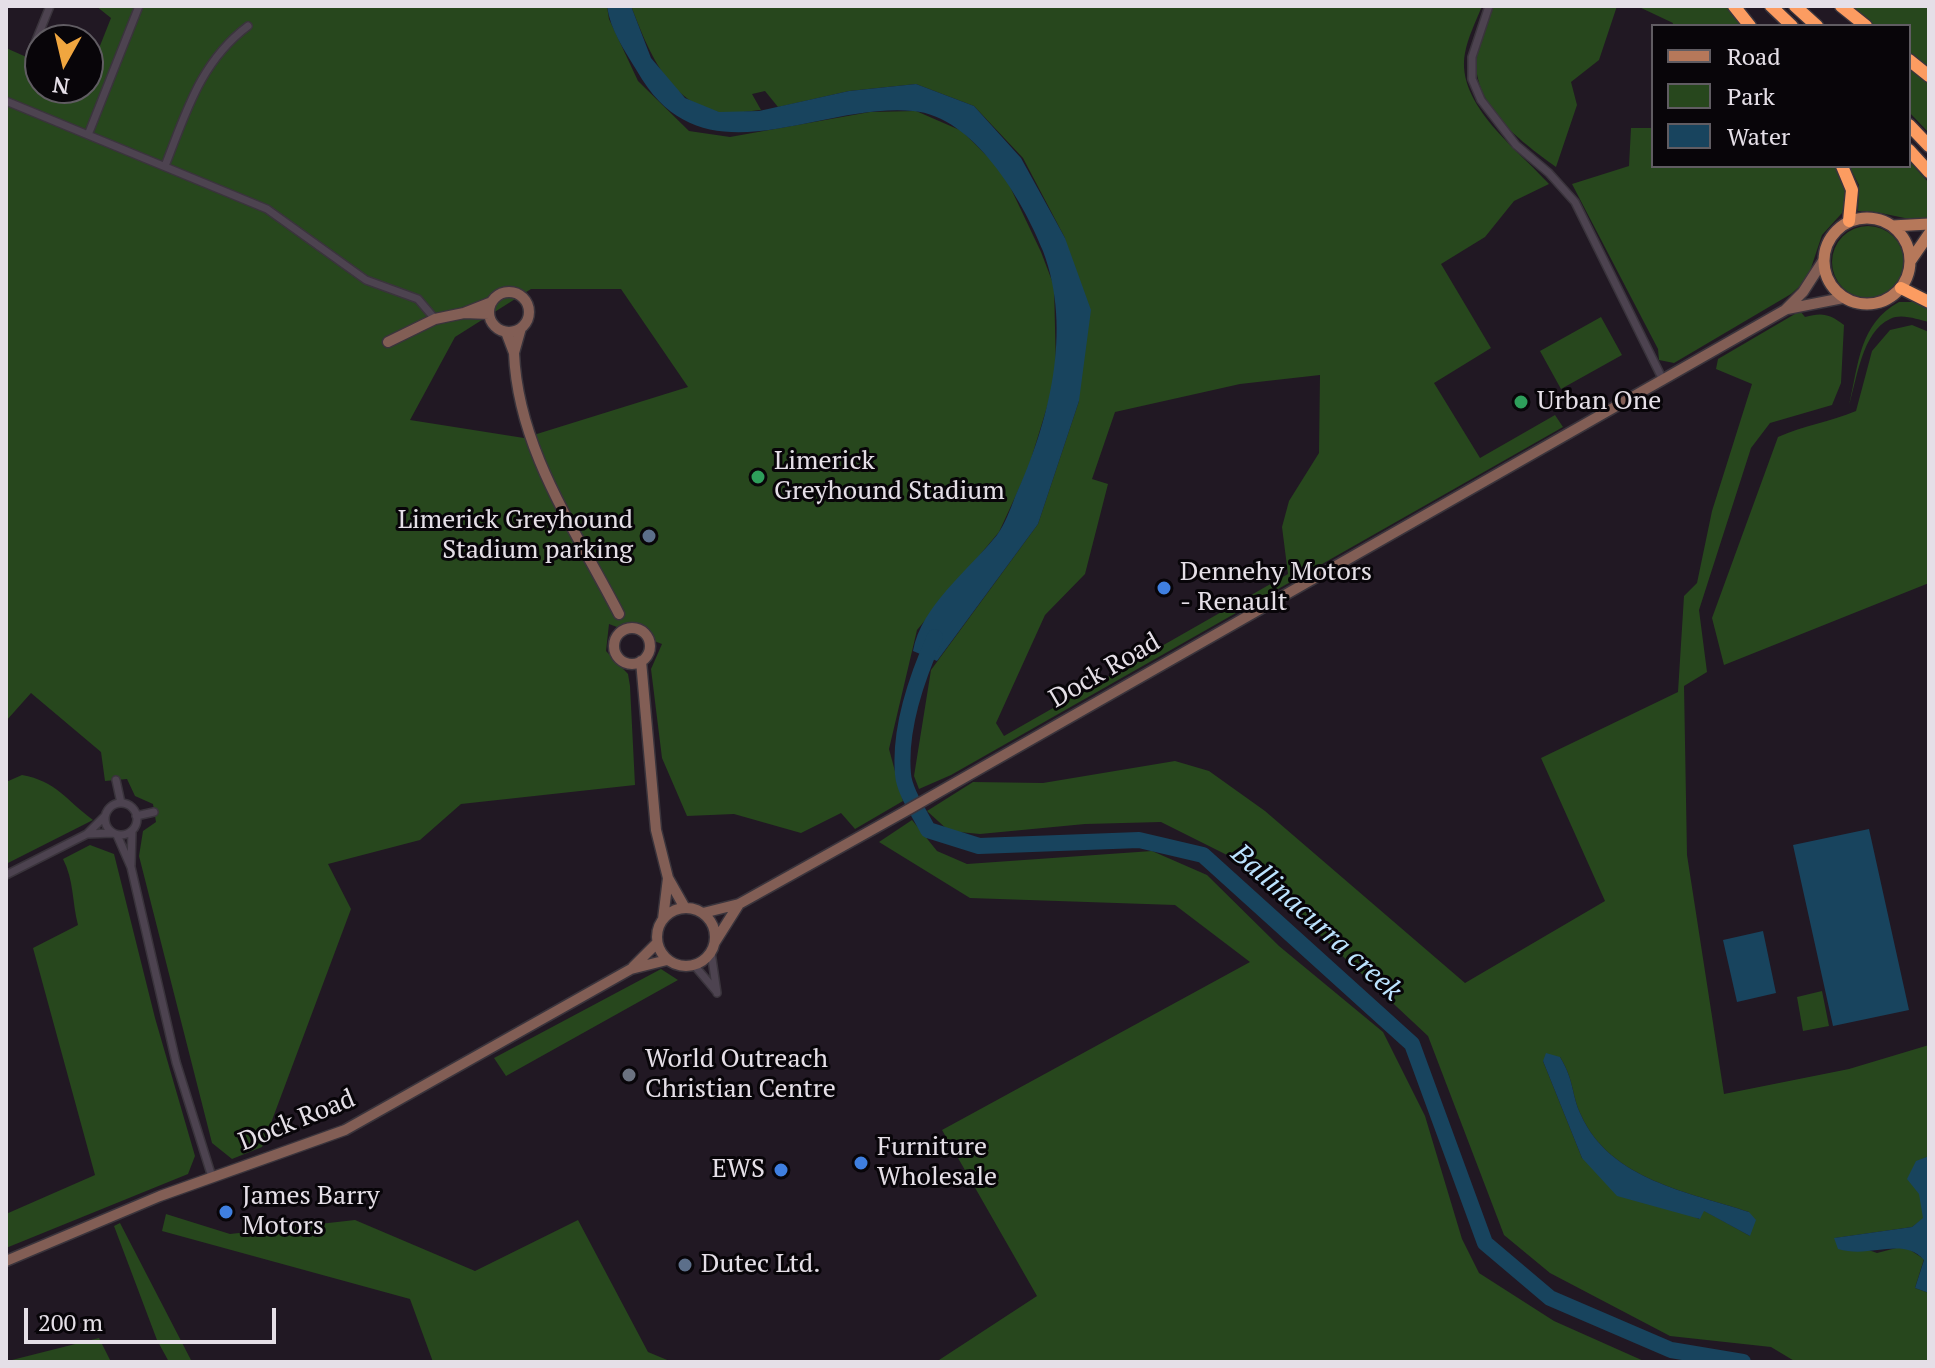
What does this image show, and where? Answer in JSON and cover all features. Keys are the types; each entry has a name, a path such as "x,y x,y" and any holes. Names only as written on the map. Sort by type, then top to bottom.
{"highway":[{"path":"1734,6 1748,24"},
{"path":"1771,6 1790,24"},
{"path":"1795,6 1815,24"},
{"path":"1841,6 1864,24"},
{"path":"1911,62 1929,76"},
{"path":"1911,127 1929,146"},
{"path":"1911,152 1929,172"},
{"path":"1843,168 1852,190 1849,221"},
{"path":"1901,288 1929,302"}],"main road":[{"path":"1929,224 1892,226 1871,218 1849,221 1830,238 1823,261 1832,288 1843,298 1871,304 1892,296 1901,288 1910,262 1929,234"},
{"path":"1892,226 1906,242 1910,262"},
{"name":"Dock Road","path":"703,913 739,904 1785,310 1803,292 1823,261"},
{"path":"388,342 435,319 464,313 506,293 522,297 528,313 514,353 515,379 534,453 619,614 643,631 650,641 649,652 641,661 629,663"},
{"name":"Dock Road","path":"1785,310 1843,298"},
{"path":"492,302 489,314 495,326 506,332 514,353"},
{"path":"464,313 489,314"},
{"path":"506,332 521,328"},
{"path":"619,614 617,655 629,663 642,684"},
{"path":"616,638 624,630 635,628"},
{"path":"641,661 656,830 668,878 685,908"},
{"path":"663,919 685,908 703,913 714,926 713,947 694,965 667,960 657,943 657,930 663,919 668,878"},
{"name":"Dock Road","path":"713,947 739,904"},
{"name":"Dock Road","path":"631,969 657,943"},
{"name":"Dock Road","path":"6,1261 212,1177 345,1130 631,969 667,960"}],"street":[{"path":"1489,6 1472,57 1472,79 1481,100 1516,145 1549,173 1575,202 1663,380"},
{"path":"88,135 137,7"},
{"path":"165,166 206,68 223,46 248,26"},
{"path":"6,101 278,215 366,280 418,299 435,319"},
{"path":"116,780 121,803"},
{"path":"6,875 87,834 111,806 121,803 131,807 136,816 132,831 131,867"},
{"path":"136,816 154,812"},
{"path":"105,816 106,826 115,834 131,867 176,1062 212,1177"},
{"path":"87,834 132,831"},
{"path":"694,965 717,993 713,947"}],"green space":[{"path":"96,6 607,6 609,19 638,81 689,131 730,137 870,112 916,111 962,131 1003,172 1054,286 1056,368 1028,469 999,532 917,630 889,749 903,801 855,829 841,813 801,833 734,814 687,816 662,758 651,669 662,644 609,624 606,651 628,674 630,686 635,785 461,804 420,840 328,864 351,909 262,1147 232,1159 212,1143 139,856 143,831 156,822 153,804 135,796 127,779 105,781 101,752 31,693 6,721 6,48 24,56 24,104 104,104 104,36 111,18","holes":["531,289 621,289 688,387 524,438 410,420 455,337"]},
{"path":"631,6 1482,6 1465,53 1465,72 1470,91 1492,126 1549,184 1514,201 1485,237 1441,264 1491,348 1434,383 1480,458 1555,415 1563,427 951,775 919,789 914,776 931,670 1038,524 1079,401 1065,238 1023,158 974,106 916,84 849,91 778,107 765,91 752,94 761,110 718,112 685,97 673,85 653,56","holes":["1320,375 1319,453 1289,501 1282,527 1288,574 1004,736 996,723 1045,615 1085,574 1108,484 1092,479 1115,412 1240,384"]},
{"path":"1492,6 1617,6 1599,60 1571,82 1577,105 1556,167 1500,120 1481,90 1476,54"},
{"path":"1637,6 1726,6 1740,24 1673,24"},
{"path":"1847,6 1929,6 1929,68 1911,54 1911,24 1870,24"},
{"path":"1911,70 1929,83 1929,133 1911,114"},
{"path":"1631,128 1651,128 1651,168 1837,168 1848,192 1842,213 1822,235 1807,280 1791,294 1674,363 1659,360 1658,349 1572,184 1629,166"},
{"path":"1911,163 1929,183 1929,219 1858,211 1859,185 1850,168 1911,168"},
{"path":"1875,226 1894,236 1902,248 1902,276 1894,288 1882,296 1861,298 1842,288 1834,276 1832,255 1842,236 1854,228"},
{"path":"1899,302 1915,302 1929,309 1929,322 1900,317 1881,325 1862,357 1849,405 1868,333 1886,311"},
{"path":"1800,311 1805,317 1826,315 1844,325 1841,383 1832,405 1770,423 1751,448 1699,610 1707,672 1684,686 1687,855 1724,1094 1849,1069 1929,1045 1929,1156 1916,1162 1924,1218 1912,1227 1835,1238 1877,1253 1904,1246 1924,1259 1915,1288 1929,1293 1929,1362 1796,1362 1771,1347 1670,1336 1550,1273 1504,1235 1428,1036 1243,863 1161,822 1085,824 980,834 949,831 927,811 973,782 1043,783 1175,761 1209,771 1265,811 1465,983 1605,901 1541,758 1678,692 1684,596 1697,583 1712,511 1752,384 1716,369 1718,359","holes":["1560,1057 1581,1115 1594,1137 1611,1155 1631,1169 1677,1190 1749,1212 1750,1236 1703,1210 1699,1219 1582,1158 1543,1061"]},
{"path":"1601,317 1622,355 1561,389 1540,351"},
{"path":"1912,325 1929,332 1929,583 1724,665 1712,618 1778,437 1856,411 1872,351 1890,330"},
{"path":"22,775 44,782 60,792 93,820 6,864 6,782"},
{"path":"912,820 937,851 967,864 1152,851 1207,875 1279,946 1383,1032 1425,1116 1462,1239 1479,1273 1554,1321 1646,1362 936,1362 1037,1296 942,1130 1250,962 1175,905 970,898 879,842"},
{"path":"90,845 114,854 155,1018 195,1156 188,1174 6,1248 6,1214 95,1175 33,948 78,925 71,883 63,859"},
{"path":"661,969 678,980 506,1076 494,1058"},
{"path":"1822,991 1829,1026 1803,1031 1797,997"},
{"path":"166,1214 230,1234 355,1220 475,1271 578,1220 648,1352 672,1362 433,1362 410,1299 162,1231"},
{"path":"120,1223 192,1362 169,1362 157,1340 114,1226"},
{"path":"99,1338 111,1362 8,1361"}],"water":[{"path":"607,6 631,6 651,58 685,98 719,112 759,111 849,91 916,84 974,106 1021,158 1065,238 1091,310 1079,401 1038,524 937,661 913,651 918,635 936,604 1002,526 1038,438 1053,376 1056,312 1052,281 1043,251 1023,209 976,144 935,116 913,111 876,111 763,131 727,132 694,124 664,105 637,71 615,32"},
{"path":"1869,829 1909,1010 1833,1026 1793,845"},
{"path":"1763,931 1776,993 1737,1002 1723,940"},
{"path":"1546,1053 1560,1057 1581,1115 1594,1137 1611,1155 1631,1169 1677,1190 1749,1212 1756,1220 1750,1236 1704,1211 1700,1219 1617,1196 1582,1158 1543,1061"},
{"path":"1929,1156 1929,1293 1915,1288 1924,1260 1915,1253 1896,1249 1862,1252 1838,1249 1834,1238 1912,1227 1923,1218 1919,1194 1907,1179 1916,1161"}],"waterway":[{"name":"Ballinacurra creek","path":"935,637 911,704 902,757 906,788 928,830 979,846 1139,840 1203,855 1412,1044 1485,1243 1550,1298 1671,1350 1743,1362"}],"place":[{"name":"Urban One","path":"1521,402"},
{"name":"Limerick Greyhound Stadium","path":"758,477"},
{"name":"Limerick Greyhound Stadium parking","path":"649,536"},
{"name":"Dennehy Motors - Renault","path":"1164,588"},
{"name":"World Outreach Christian Centre","path":"629,1075"},
{"name":"Furniture Wholesale","path":"861,1163"},
{"name":"EWS","path":"781,1170"},
{"name":"James Barry Motors","path":"226,1212"},
{"name":"Dutec Ltd.","path":"685,1265"}]}
